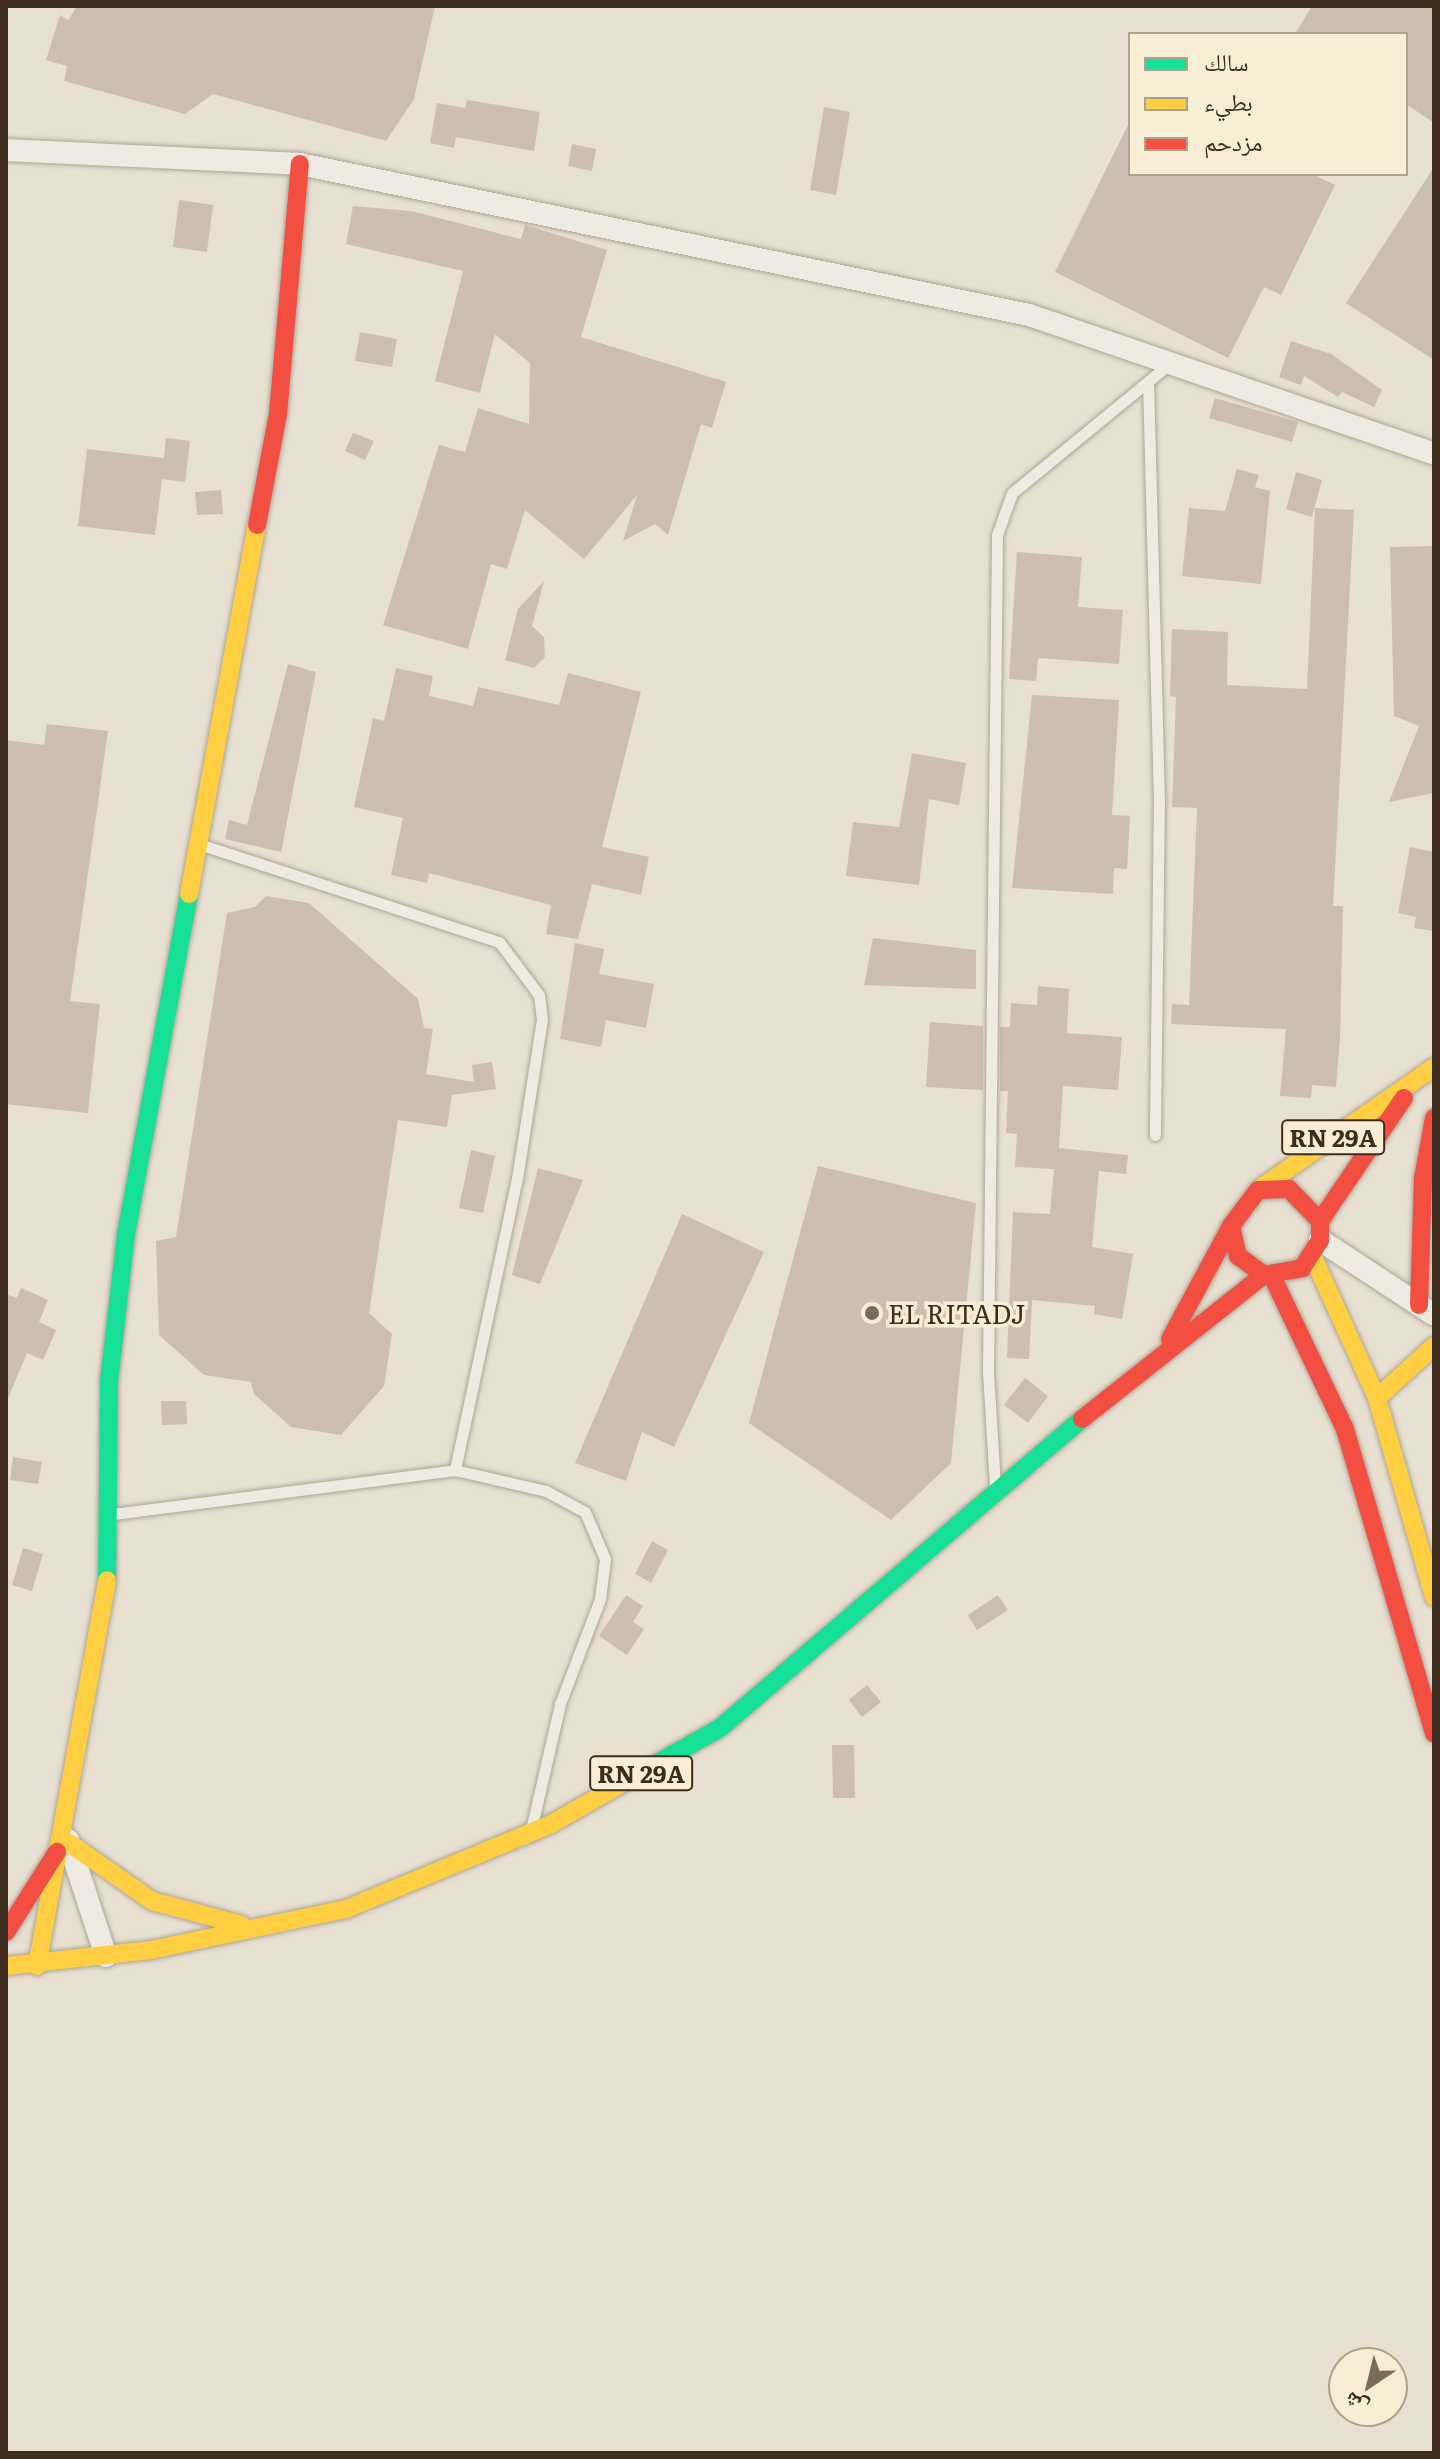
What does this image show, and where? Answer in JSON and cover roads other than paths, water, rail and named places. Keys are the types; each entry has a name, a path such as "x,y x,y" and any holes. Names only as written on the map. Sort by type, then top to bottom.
{"main road":[{"path":"37,1966 64,1840 102,1622 110,1515 109,1381 126,1234 201,845 278,414 300,164"},
{"name":"RN 29A","path":"1258,1190 1410,1088 1434,1067"},
{"name":"RN 29A","path":"1318,1239 1410,1088"},
{"path":"1426,1310 1423,1178 1434,1118"},
{"path":"1434,1597 1377,1398 1318,1239 1289,1189 1258,1190 1231,1226 1238,1256 1268,1276 1345,1429 1434,1733"},
{"name":"RN 29A","path":"1161,1352 1231,1226"},
{"path":"1268,1276 1302,1268 1318,1239"},
{"name":"RN 29A","path":"6,1966 37,1966 106,1956 346,1909 530,1833 720,1728 1161,1352 1268,1276"},
{"path":"1377,1398 1434,1346"},
{"path":"64,1840 152,1901 254,1928"},
{"path":"6,1932 64,1840"}],"street":[{"path":"6,150 300,164 1029,315 1434,454"},
{"path":"1318,1239 1426,1310"},
{"path":"64,1840 106,1956"}],"lane":[{"path":"996,1495 988,1370 997,535 1012,493 1170,363"},
{"path":"1148,381 1159,798 1155,1135"},
{"path":"201,845 499,942 539,995 542,1019 517,1178 455,1470"},
{"path":"110,1515 455,1470 546,1491 585,1512 605,1559 600,1599 560,1704 530,1833"}],"place":[{"name":"EL RITADJ","path":"872,1313"}]}
